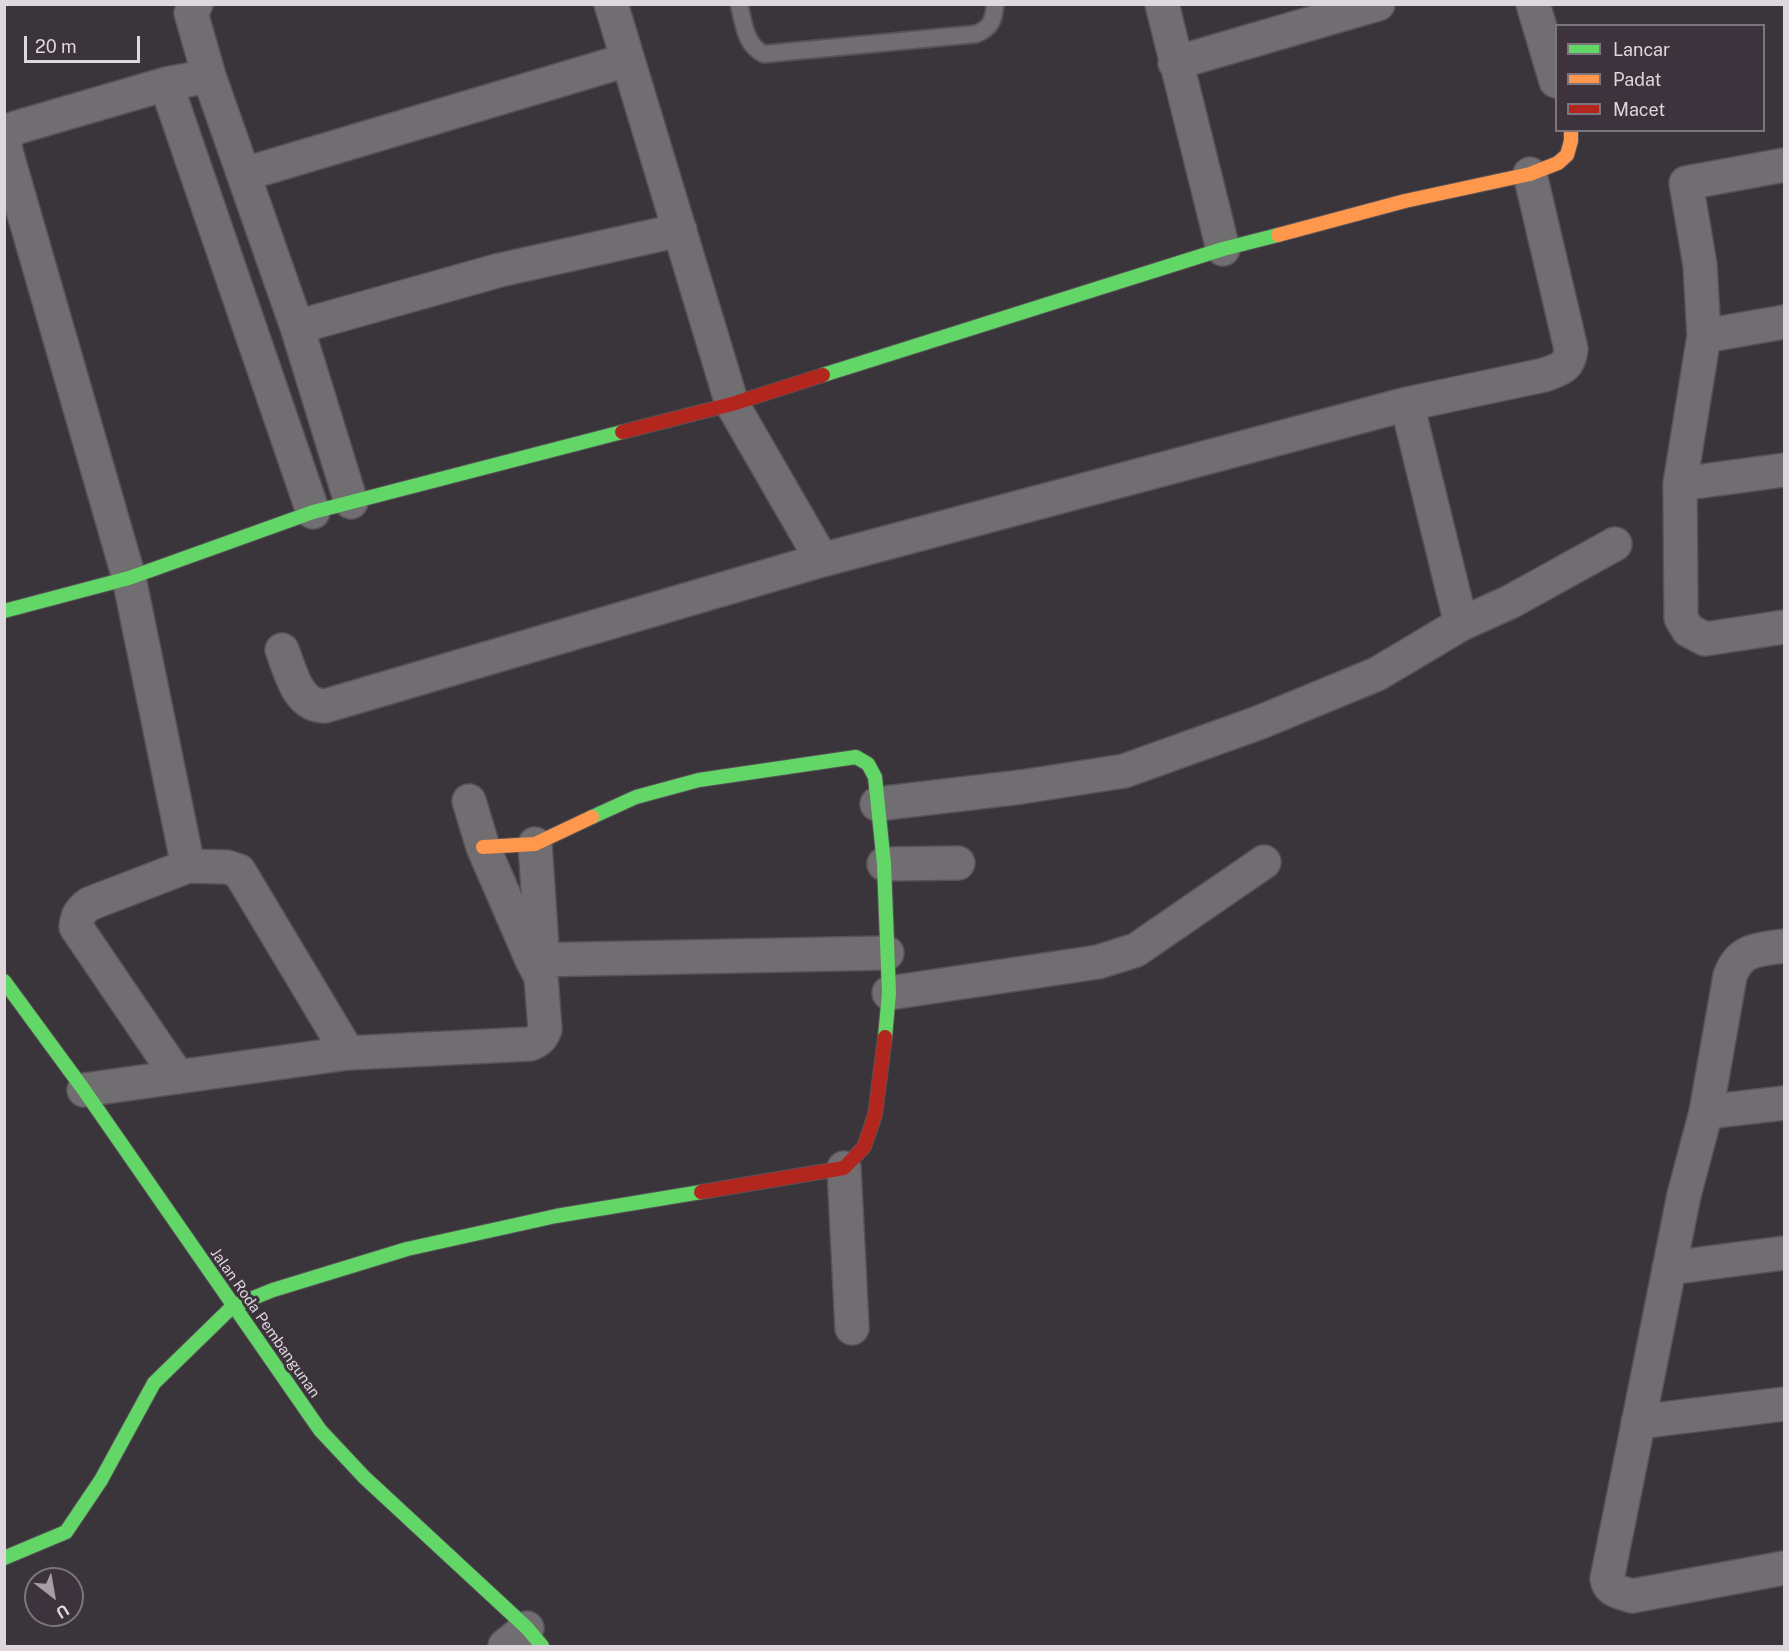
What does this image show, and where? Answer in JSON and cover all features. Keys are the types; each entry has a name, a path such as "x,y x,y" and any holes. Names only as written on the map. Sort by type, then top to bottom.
{"street":[{"path":"196,4 190,13 209,76 297,327 351,502"},
{"path":"611,4 732,405 822,560"},
{"path":"1162,4 1223,249"},
{"path":"1175,63 1378,4"},
{"path":"1533,4 1555,75"},
{"path":"244,174 627,60"},
{"path":"188,866 129,578 5,148 5,140 15,128 166,84 209,76"},
{"path":"166,84 313,512"},
{"path":"4,611 129,578 313,512 732,405 1223,249 1405,201 1530,174 1558,163 1567,155 1571,132"},
{"path":"1785,165 1686,183 1700,265 1704,336 1680,484 1681,618 1688,630 1705,639 1785,627"},
{"path":"282,650 299,692 307,702 315,706 325,706 822,560 1407,404 1544,375 1561,369 1570,361 1571,349 1530,174"},
{"path":"297,327 500,270 680,230"},
{"path":"1704,336 1785,322"},
{"path":"1407,404 1461,624"},
{"path":"1680,484 1785,470"},
{"path":"877,804 1021,787 1124,771 1258,723 1377,674 1461,624 1510,602 1615,544"},
{"path":"4,1558 66,1533 101,1480 154,1383 233,1306 273,1290 407,1249 556,1216 844,1168 864,1147 875,1115 883,1065 889,993 884,864 875,777 870,765 856,757 699,780 636,797 535,844 483,847"},
{"path":"469,801 483,847 539,966"},
{"path":"84,1090 348,1053 530,1044 542,1037 545,1029 539,966 535,844"},
{"path":"889,993 1119,957 1136,950 1264,862"},
{"path":"884,864 958,863"},
{"path":"178,1077 76,927 77,917 81,910 89,904 188,866 227,867 239,871 348,1053"},
{"path":"1785,946 1754,951 1741,956 1734,963 1730,976 1706,1112 1684,1195 1607,1579 1608,1585 1613,1590 1632,1596 1785,1568"},
{"path":"539,966 887,953"},
{"name":"Jalan Roda Pembangunan","path":"4,981 84,1090 320,1430 525,1640"},
{"path":"1706,1112 1785,1102"},
{"path":"844,1168 852,1328"},
{"path":"1669,1268 1785,1253"},
{"path":"1638,1422 1785,1404"}],"lane":[{"path":"739,4 749,42 755,50 764,54 976,34 986,30 993,22 995,4"}],"traffic: fast":[{"path":"823,375 1223,249 1278,235"},
{"path":"4,611 129,578 313,512 622,432"},
{"path":"592,817 636,797 699,780 856,757 868,764 875,777 884,864 889,993 885,1037"},
{"path":"4,981 84,1090 320,1430 364,1477 527,1628 542,1646"},
{"path":"4,1558 66,1532 101,1480 154,1383 233,1306 273,1290 407,1249 556,1216 701,1192"}],"traffic: slow":[{"path":"1278,235 1405,201 1530,174 1558,163 1567,155 1571,132"},
{"path":"483,847 535,844 592,817"}],"traffic: jam":[{"path":"622,432 732,404 823,375"},
{"path":"701,1192 844,1168 864,1147 875,1115 885,1037"}]}
